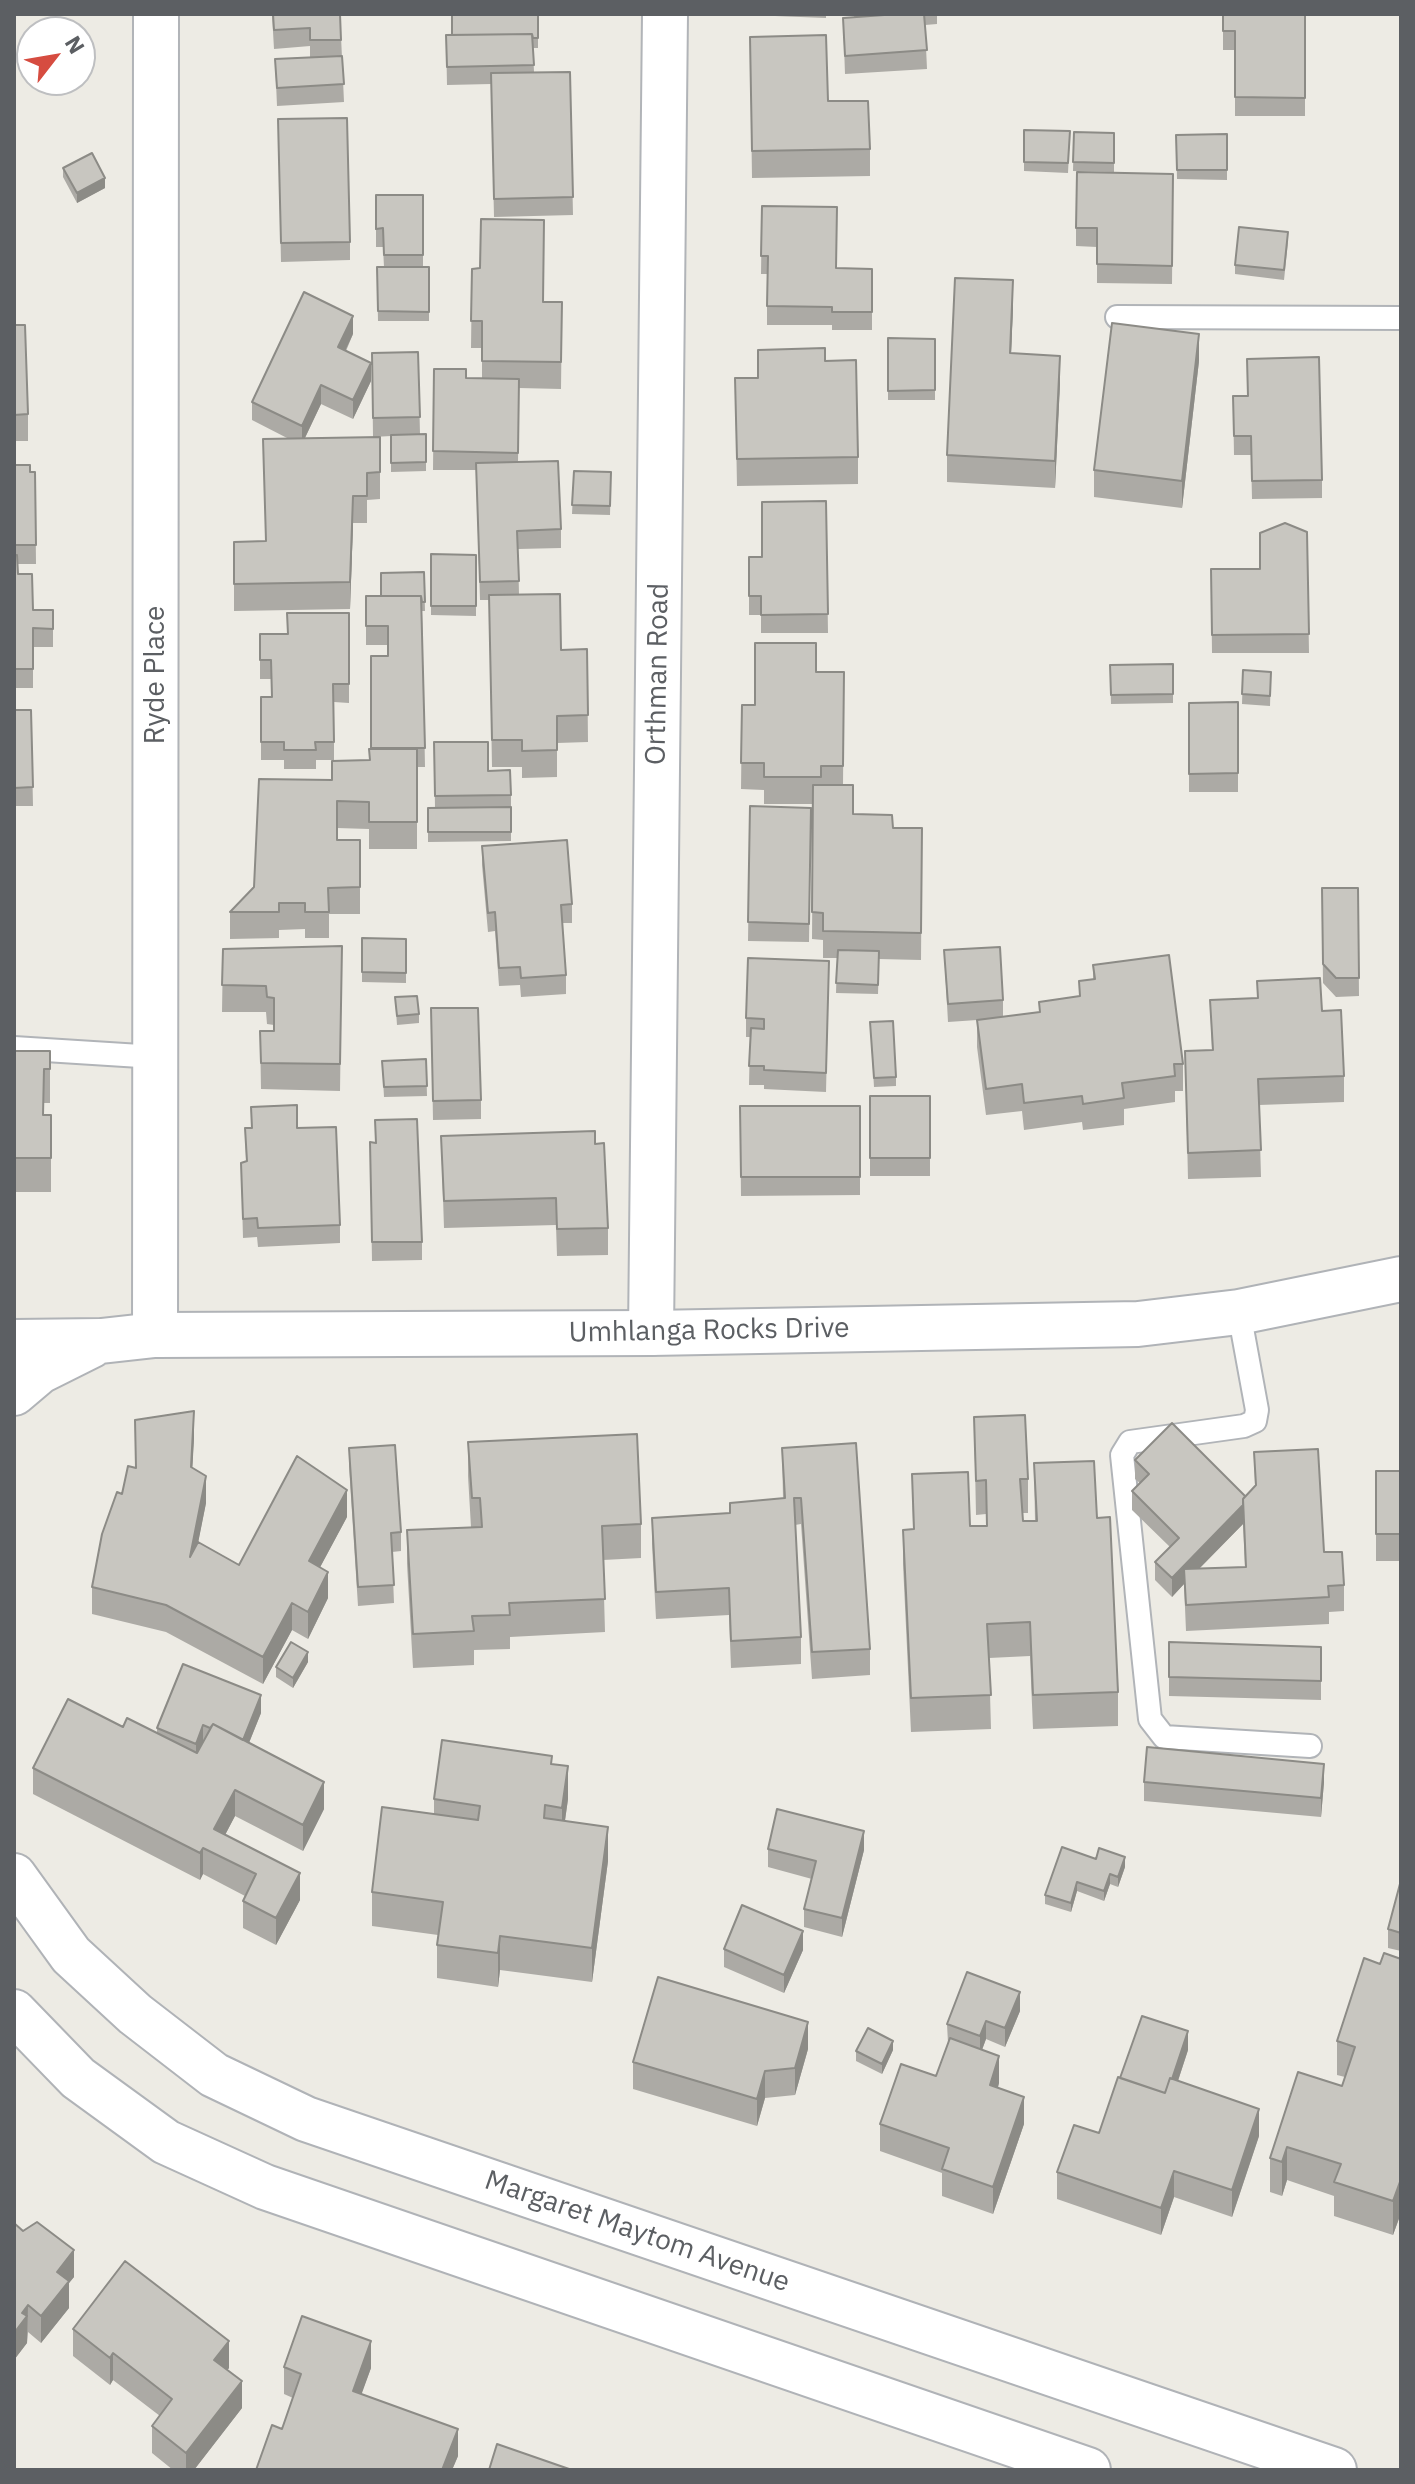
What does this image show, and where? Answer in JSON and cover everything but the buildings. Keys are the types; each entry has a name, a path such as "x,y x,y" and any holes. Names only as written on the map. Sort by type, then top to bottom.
{"street":[{"name":"Ryde Place","path":"155,1335 156,14"},
{"name":"Orthman Road","path":"651,1333 665,14"},
{"name":"Umhlanga Rocks Drive","path":"14,1342 101,1341 155,1335 651,1333 1138,1324 1239,1312 1401,1279"},
{"path":"14,1393 40,1371 101,1341"},
{"name":"Margaret Maytom Avenue","path":"14,1876 71,1955 135,2014 214,2075 306,2119 1334,2470"},
{"path":"14,2012 78,2078 166,2142 265,2187 1088,2470"}],"lane":[{"path":"1117,317 1401,318"},
{"path":"14,1048 156,1057"},
{"path":"1239,1312 1257,1410 1255,1421 1244,1426 1130,1442 1122,1455 1150,1719 1164,1737 1310,1746"}]}
